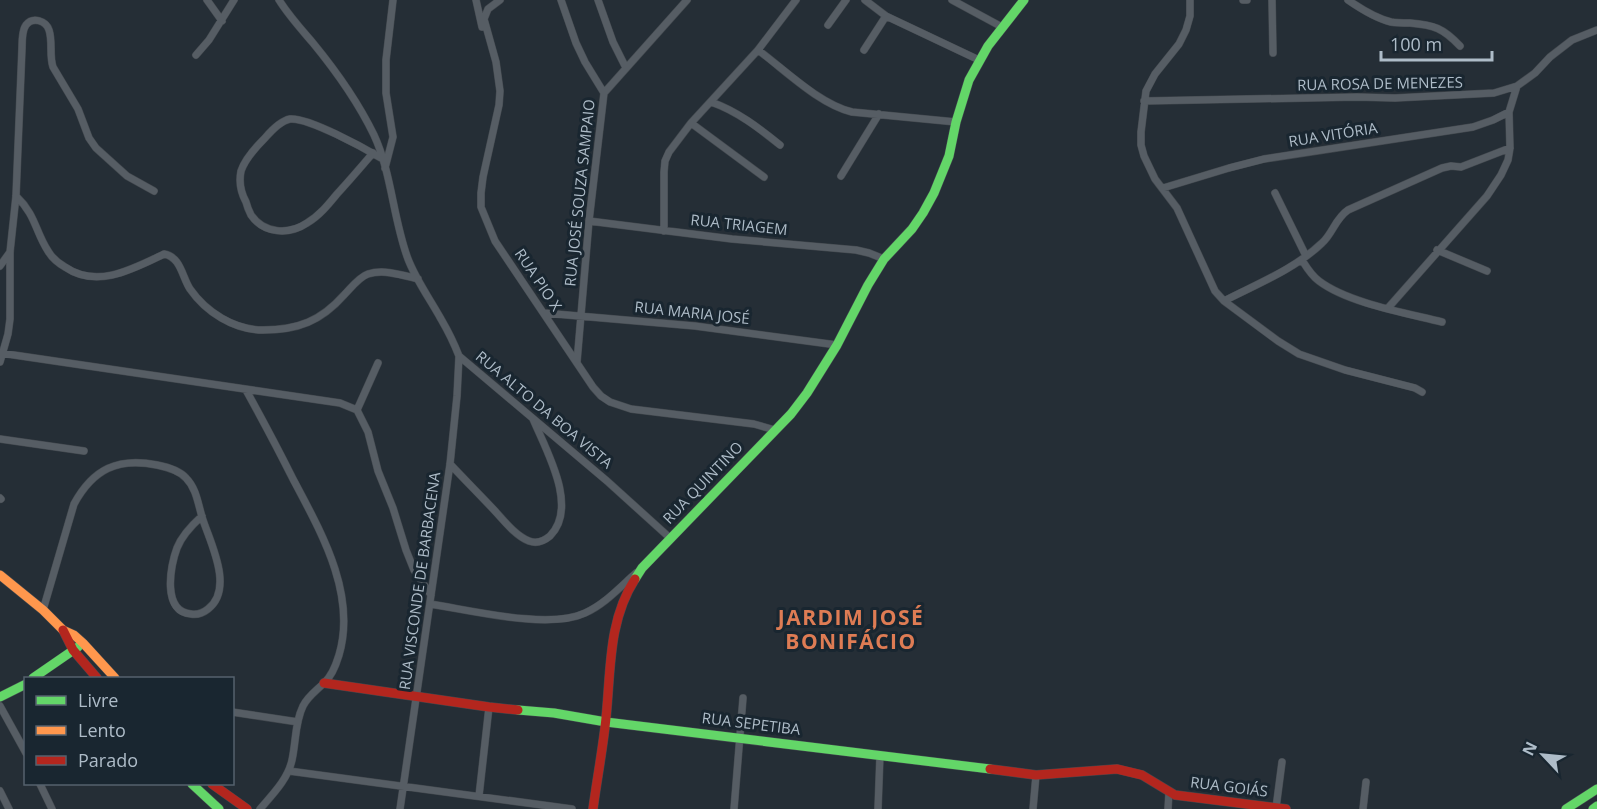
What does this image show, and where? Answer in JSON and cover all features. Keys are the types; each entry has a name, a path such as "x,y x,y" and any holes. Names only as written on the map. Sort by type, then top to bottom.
{"main road":[{"name":"RUA QUINTINO","path":"642,568 791,414 807,393 837,345 884,259 912,229 923,213 949,156 956,122 969,80 979,60 1024,0"},
{"path":"593,809 606,722 616,622 629,586 642,568"},
{"path":"0,575 43,610 63,630 84,642 114,677"},
{"path":"63,630 73,651 97,677"},
{"path":"34,677 84,642"},
{"name":"RUA SEPETIBA","path":"324,683 489,707 554,713 606,722 1035,775 1117,769 1142,775 1169,792"},
{"path":"0,697 24,685"},
{"path":"194,785 219,809"},
{"path":"215,785 248,809"},
{"path":"1566,809 1597,789"},
{"name":"RUA GOIÁS","path":"1169,792 1184,797 1279,808"},
{"path":"1593,809 1597,806"}],"street":[{"path":"207,0 222,21"},
{"path":"196,55 209,40 234,0"},
{"name":"RUA ALTO DA BOA VISTA","path":"279,0 333,69 354,99 374,135 385,168 408,258 451,335 459,356 607,481 670,538"},
{"path":"385,168 393,137 386,93 386,60 393,0"},
{"path":"476,0 483,29 489,36"},
{"name":"RUA PIO X","path":"500,0 488,9 484,19 499,76 499,105 483,177 481,207 495,241 601,396 610,402 631,409 754,424 775,430"},
{"name":"RUA JOSÉ SOUZA SAMPAIO","path":"561,0 576,43 604,93 589,221 577,362"},
{"path":"598,0 612,42 626,68"},
{"path":"604,93 687,0"},
{"path":"664,231 665,161 669,152 691,123 758,50 796,0"},
{"path":"828,25 846,0"},
{"path":"865,0 886,16 979,60"},
{"path":"952,0 1002,27"},
{"path":"1190,0 1190,16 1186,30 1179,44 1150,83 1144,101 1141,132 1144,156 1155,179 1177,208 1215,291 1224,301 1299,354 1336,368 1415,388 1422,392"},
{"path":"1272,0 1273,53"},
{"path":"1348,0 1383,20 1394,23 1431,25 1439,28 1460,46"},
{"path":"864,50 886,16"},
{"path":"0,362 10,319 10,252 16,196 22,48 24,31 32,20 46,25 50,31 53,67 78,109 93,143 104,157 127,176 154,191"},
{"name":"RUA ROSA DE MENEZES","path":"1144,101 1395,98 1494,93 1517,86 1572,40 1597,30"},
{"path":"758,50 832,105 852,112 956,122"},
{"path":"1388,308 1437,250 1465,222 1501,175 1508,160 1509,112 1517,86"},
{"path":"711,102 740,115 780,145"},
{"name":"RUA VITÓRIA","path":"1163,188 1264,159 1473,127 1509,112"},
{"path":"841,176 879,114"},
{"path":"373,153 321,212 295,230 281,232 270,230 260,225 251,215 240,182 243,165 256,146 285,120 303,121 340,136 373,153 381,158"},
{"path":"691,123 764,177"},
{"path":"1224,301 1304,258 1323,242 1341,216 1348,210 1446,166 1461,166 1510,148"},
{"path":"1275,193 1308,270 1327,286 1363,301 1442,322"},
{"path":"16,196 31,213 48,251 73,273 86,277 112,276 137,268 164,254 169,255 178,263 189,287 200,301 228,321 246,328 262,330 286,328 319,318 367,274 381,272 418,279"},
{"name":"RUA TRIAGEM","path":"589,221 732,239 856,250 884,259"},
{"path":"1437,250 1487,271"},
{"path":"0,266 10,252"},
{"name":"RUA MARIA JOSÉ","path":"544,313 695,326 837,345"},
{"path":"2,353 340,403 357,410 368,432 378,471 406,550 414,570 431,595"},
{"name":"RUA VISCONDE DE BARBACENA","path":"400,809 450,464 459,356"},
{"path":"357,410 378,363"},
{"path":"246,390 321,534 334,568 344,614 343,635 335,666 324,683 303,705 289,771 260,809"},
{"path":"450,464 522,538 532,542 547,539 558,524 562,510 561,495 550,460 532,417"},
{"path":"0,440 84,451"},
{"path":"43,610 74,504 91,480 106,470 125,462 145,463 175,470 185,476 193,486 216,560 221,584 214,604 199,614 191,615 175,606 171,596 172,566 177,547 183,536 202,516"},
{"name":"RUA QUINTINO","path":"430,604 525,619 572,619 605,601 642,568"},
{"path":"734,809 743,698"},
{"path":"0,706 24,749"},
{"path":"479,796 489,707"},
{"path":"234,712 298,722"},
{"path":"878,809 880,755"},
{"path":"1279,808 1282,762"},
{"path":"289,771 572,809"},
{"path":"1033,809 1035,775"},
{"path":"1363,809 1366,782"},
{"path":"41,785 52,809"},
{"path":"0,791 9,809"},
{"path":"1168,809 1169,792"}],"traffic: fast":[{"path":"635,579 642,568 791,414 807,393 837,345 884,259 912,229 923,213 949,156 956,122 969,80 988,46 1024,0"},
{"path":"34,677 78,647"},
{"path":"0,697 24,685"},
{"path":"518,710 990,769"},
{"path":"193,785 219,809"},
{"path":"1566,809 1597,789"},
{"path":"1593,809 1597,806"}],"traffic: slow":[{"path":"0,575 43,610 63,630 74,635 83,643 114,677"}],"traffic: jam":[{"path":"593,809 605,729 615,629 626,595 635,579"},
{"path":"63,630 73,650 96,677"},
{"path":"324,683 518,710"},
{"path":"990,769 1036,775 1117,769 1142,775 1175,795 1286,809"},
{"path":"213,785 247,809"}],"district":[{"name":"JARDIM JOSÉ BONIFÁCIO","path":"851,630"}]}
